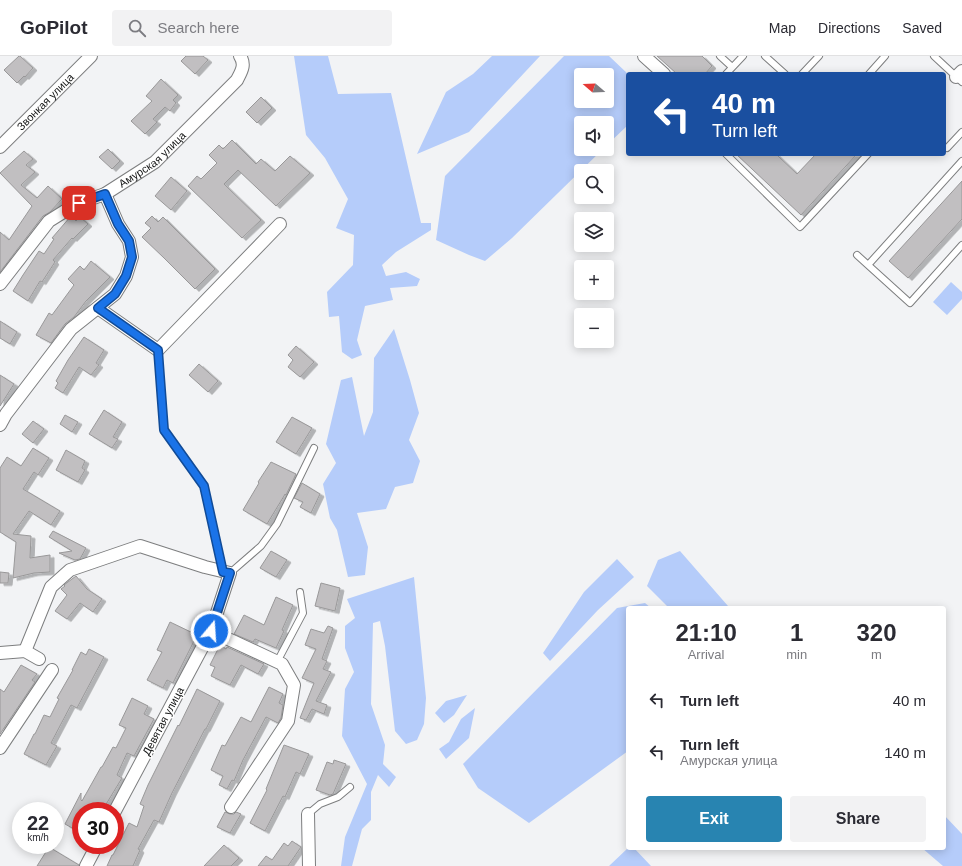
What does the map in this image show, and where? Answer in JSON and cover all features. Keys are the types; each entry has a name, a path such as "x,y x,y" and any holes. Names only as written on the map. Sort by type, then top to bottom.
{"street":[{"name":"Звонкая улица","path":"0,147 91,56"},
{"name":"Амурская улица","path":"0,284 49,221 79,203 105,194 155,162 237,80 243,69 242,59 240,56"},
{"path":"644,56 662,72"},
{"path":"0,424 71,329 115,294 126,276 132,257 129,241 118,224 105,194"},
{"path":"98,308 158,350 280,224"},
{"path":"24,651 51,587 70,570 140,546 205,567 227,572"},
{"name":"Девятая улица","path":"120,802 211,631 227,572"},
{"path":"211,631 282,664 294,685 288,721 231,807"},
{"path":"0,653 24,651 39,659"},
{"path":"0,748 52,670"},
{"path":"308,814 308,866"},
{"path":"86,866 92,854"}],"lane":[{"path":"720,56 732,67"},
{"path":"728,72 743,56"},
{"path":"765,56 783,72"},
{"path":"804,72 819,56"},
{"path":"871,72 885,56"},
{"path":"934,56 957,75"},
{"path":"946,74 957,75"},
{"path":"947,148 962,132"},
{"path":"728,156 800,227 866,156"},
{"path":"868,265 962,161"},
{"path":"857,255 910,303 962,245"},
{"path":"158,350 164,430 204,486 227,572 261,546 277,524 314,448"},
{"path":"277,662 303,613 300,592"},
{"path":"308,814 320,804 338,797 350,787"}],"shaded area":[{"path":"294,56 328,56 338,94 391,93 421,223 431,223 431,230 396,252 382,265 386,276 406,272 420,279 417,286 390,288 393,300 365,306 357,340 362,355 352,359 342,352 339,316 329,317 327,292 353,265 354,235 336,228 348,199 325,158 306,135"},
{"path":"492,56 540,56 469,132 417,154 446,92 473,74"},
{"path":"564,56 609,56 626,72 626,127 614,138 614,116 574,116 574,156 596,156 588,164 574,164 574,177 512,238 485,261 436,240 445,176"},
{"path":"951,282 962,292 962,299 947,315 933,302"},
{"path":"394,329 419,413 409,440 420,461 413,483 395,487 386,509 357,513 368,547 365,575 348,577 337,530 330,518 323,484 336,463 326,444 341,380 352,377 364,436 373,412 374,358"},
{"path":"680,551 728,606 667,606 647,586 658,560"},
{"path":"617,559 634,577 598,610 550,661 543,653 584,592"},
{"path":"414,577 426,698 424,724 417,740 406,744 395,731 385,646 380,621 373,623 371,704 385,745 383,764 396,777 389,787 378,775 371,792 371,820 362,829 352,866 341,866 345,837 367,784 342,736 345,689 354,672 345,648 345,626 355,618 347,599"},
{"path":"645,603 649,606 628,606"},
{"path":"626,606 626,752 529,823 478,788 463,764 617,608"},
{"path":"467,695 454,715 444,723 435,713 446,701"},
{"path":"475,708 469,738 446,759 439,749 449,742 461,719"},
{"path":"946,817 962,834 962,866 943,866 924,850 946,850"},
{"path":"626,850 636,850 651,866 609,866"}],"building":[{"path":"19,56 33,68 17,83 4,70"},
{"path":"186,56 203,56 208,60 195,74 181,61"},
{"path":"657,56 702,56 712,66 707,72 675,72"},
{"path":"161,79 178,95 173,100 176,103 170,111 165,107 153,119 157,122 145,134 131,121 152,101 146,96"},
{"path":"261,97 272,108 257,123 246,112"},
{"path":"232,140 256,164 261,159 275,171 290,156 310,173 276,206 238,170 224,184 261,220 242,238 188,186 197,176 201,179 217,163 209,155 219,145 223,149"},
{"path":"108,149 120,161 112,169 99,157"},
{"path":"24,151 33,159 26,165 35,172 21,185 37,198 48,186 62,199 50,212 43,216 0,272 0,232 9,240 32,206 0,173"},
{"path":"738,156 778,156 797,174 814,156 855,156 801,215"},
{"path":"171,177 187,191 171,210 155,196"},
{"path":"962,181 962,219 908,278 889,261"},
{"path":"71,216 76,221 80,217 88,224 73,239 72,238 53,260 55,262 42,282 40,281 28,301 13,291 39,251 44,254 54,239 52,238"},
{"path":"152,216 158,222 163,217 215,269 195,289 142,237 151,228 145,223"},
{"path":"91,261 110,277 86,301 74,317 65,324 51,343 36,335 49,313 52,315 74,285 68,279 80,266 84,270"},
{"path":"0,321 17,332 10,344 0,338"},
{"path":"84,337 104,350 96,363 99,365 91,375 79,367 63,393 55,388 58,383 56,381"},
{"path":"296,346 314,362 300,377 288,367 293,360 288,355"},
{"path":"199,364 218,381 208,392 189,375"},
{"path":"0,375 14,384 0,406"},
{"path":"104,410 122,422 113,437 118,439 112,448 89,434"},
{"path":"65,415 78,422 72,432 60,424"},
{"path":"292,417 312,428 296,454 276,442"},
{"path":"33,421 44,429 33,443 22,434"},
{"path":"33,448 49,458 38,475 34,472 23,489 60,511 51,525 29,511 13,534 31,536 30,558 50,555 50,572 34,573 13,578 16,542 0,532 0,468 7,457 21,466"},
{"path":"66,450 85,461 82,468 85,470 78,482 56,470"},
{"path":"271,462 296,474 286,495 285,494 267,524 243,510"},
{"path":"302,483 320,494 311,513 300,507 303,502 294,498"},
{"path":"53,531 86,548 80,559 75,560 59,553 72,551 49,537"},
{"path":"271,551 287,560 276,577 260,568"},
{"path":"0,572 9,573 8,583 0,583"},
{"path":"76,576 87,589 102,599 93,612 80,603 67,619 55,611 67,595 61,589"},
{"path":"321,583 340,588 335,611 315,606"},
{"path":"276,597 293,605 276,648 255,639 253,642 234,634 244,615 264,625"},
{"path":"170,622 197,635 173,683 167,680 163,688 147,680 162,652 157,650"},
{"path":"328,626 333,628 322,659 327,661 323,669 331,672 316,701 327,705 324,714 312,709 306,720 300,718 314,683 302,678 316,649 305,645 311,629 324,633"},
{"path":"220,645 226,649 227,647 264,664 258,674 241,665 230,685 211,676 215,667 210,665"},
{"path":"89,649 104,657 77,708 71,705 51,743 57,746 46,765 24,754 44,715 50,717 59,699 57,698 73,670 81,652 86,655"},
{"path":"21,665 37,674 32,680 35,682 0,734 0,689 4,692"},
{"path":"269,687 283,694 279,703 283,705 281,718 278,723 266,717 243,760 234,781 232,780 227,789 219,785 223,776 211,770 222,745 225,746 241,717 251,722"},
{"path":"197,689 220,701 172,793 159,822 154,820 138,849 140,850 133,866 107,866 112,855 124,854 124,833 129,823 137,827 144,806 140,804 178,725 179,726"},
{"path":"132,698 148,706 144,714 154,719 134,756 127,753 117,775 122,778 107,802 76,802 81,793 82,801 113,747 116,748 126,728 119,725"},
{"path":"284,745 309,754 300,774 296,772 285,797 283,796 265,831 250,823 267,790 266,789"},
{"path":"334,760 346,764 333,794 330,795 316,790 327,762 333,764"},
{"path":"72,810 72,828 65,824"},
{"path":"225,812 234,814 236,812 241,814 230,833 217,827"},
{"path":"292,841 301,847 288,866 258,866 266,856 272,860 284,843 288,846"},
{"path":"224,845 239,858 231,866 204,866"},
{"path":"45,854 61,854 79,865 79,866 37,866"}],"route":[{"path":"79,203 105,194 118,224 129,241 132,257 126,276 115,294 98,308 158,350 164,430 204,486 223,572 230,573 211,631"}]}
